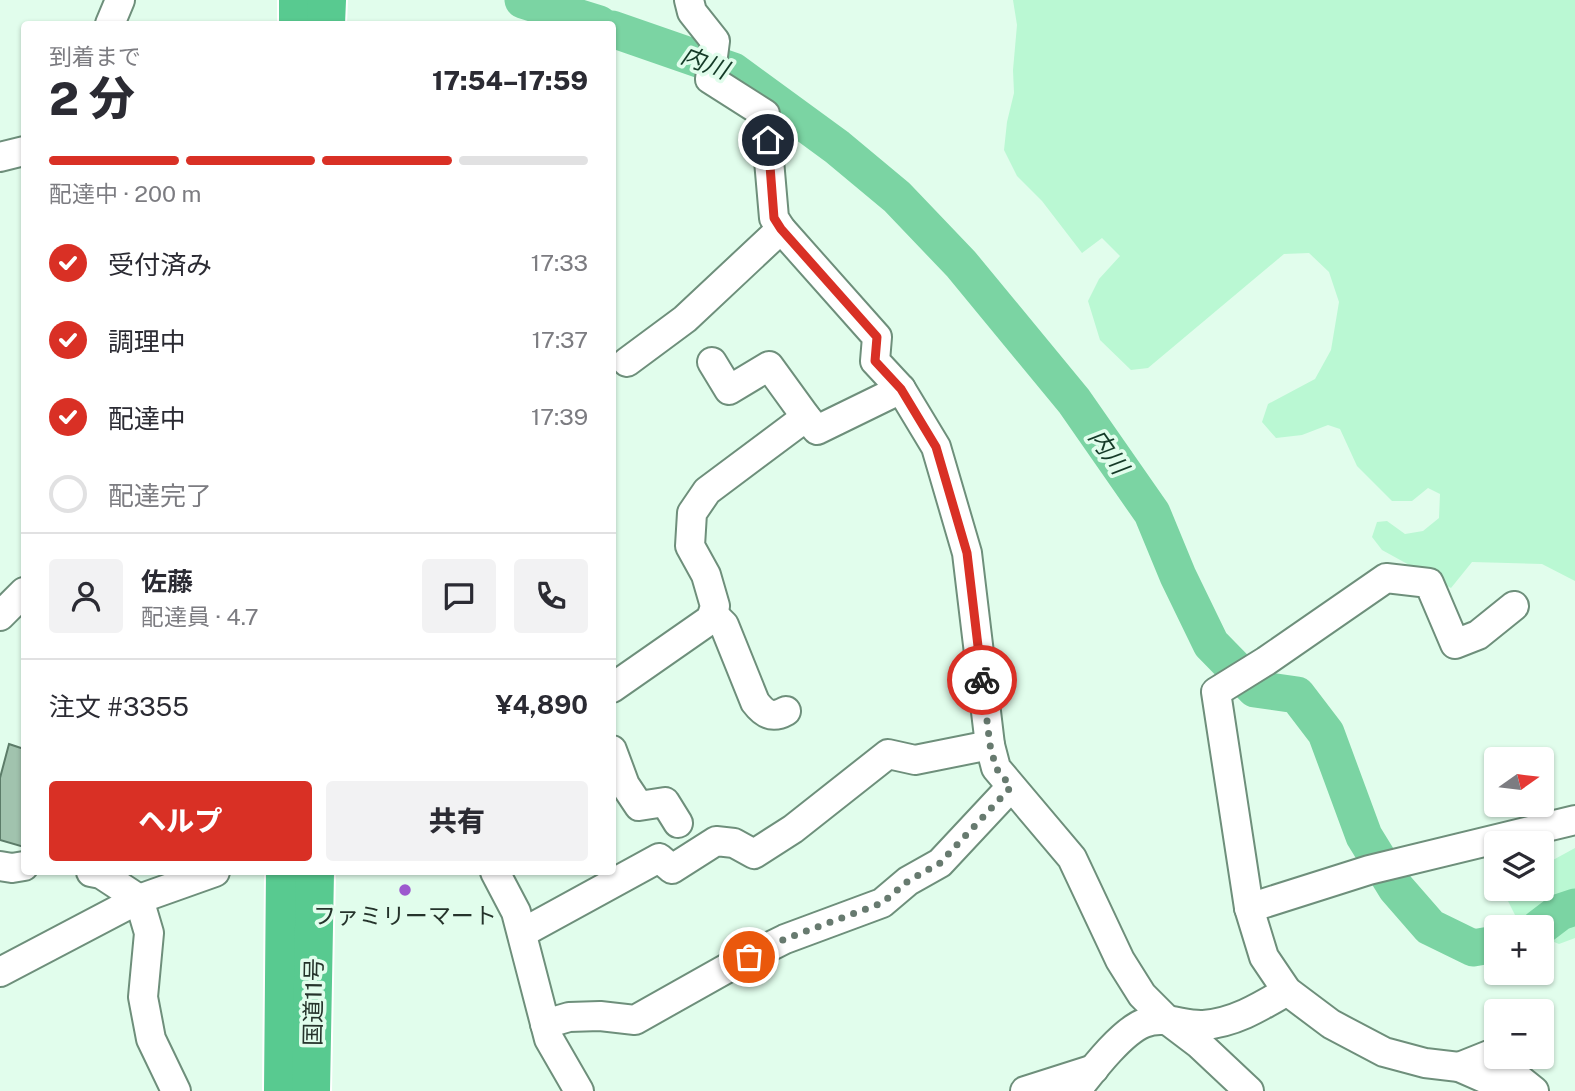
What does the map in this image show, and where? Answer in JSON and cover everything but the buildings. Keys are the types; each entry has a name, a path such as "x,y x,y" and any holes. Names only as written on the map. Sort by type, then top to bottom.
{"highway":[{"path":"298,0 298,21"},
{"path":"326,21 327,0"},
{"name":"国道11号","path":"284,1091 285,875"},
{"name":"国道11号","path":"311,1091 315,875"}],"street":[{"path":"111,21 120,0"},
{"path":"688,0 692,12 715,41 710,79 765,114 774,218 877,337 875,361 901,389 936,447 967,553 990,745 996,768 1072,858 1119,960 1142,995 1166,1020 1199,1044 1249,1091"},
{"path":"0,157 21,151"},
{"path":"627,362 685,319 781,229"},
{"path":"712,362 729,390 769,366 817,430 901,389"},
{"path":"616,685 711,619 715,606 706,575 690,546 692,513 707,491 806,417"},
{"path":"1504,1091 1492,1081 1459,1067 1425,1063 1384,1052 1331,1024 1287,991 1264,957 1249,908 1216,692 1266,661 1386,578 1429,583 1455,644 1478,635 1514,606"},
{"path":"0,616 21,595"},
{"path":"713,614 724,625 755,702 761,710 769,715 786,711"},
{"path":"522,933 659,858 672,869 716,841 734,843 754,853 793,830 888,754 915,760 990,745"},
{"path":"616,761 625,785 639,806 665,802 678,823"},
{"path":"545,1024 569,1017 600,1016 635,1020 730,966 785,939 882,903 908,881 940,863 1011,787"},
{"path":"1249,908 1369,870 1575,820"},
{"path":"0,866 21,866"},
{"path":"103,875 139,899 149,933 143,997 151,1039 176,1091"},
{"path":"0,972 139,899 207,875"},
{"path":"497,875 516,912 549,1039 579,1091"},
{"path":"1076,1091 1120,1041 1144,1023 1166,1020 1200,1025 1229,1021 1287,991"},
{"path":"1459,1067 1489,1055 1534,1091"},
{"path":"1025,1091 1094,1069"}],"green space":[{"path":"1013,0 1575,0 1575,581 1542,564 1472,562 1451,588 1382,550 1372,537 1377,522 1387,521 1405,534 1423,531 1439,518 1440,494 1428,488 1412,501 1392,501 1357,466 1340,429 1328,425 1302,435 1276,438 1262,422 1268,404 1315,379 1331,350 1339,302 1329,272 1309,253 1284,254 1148,368 1131,370 1100,340 1088,301 1099,279 1120,256 1102,238 1082,253 1042,201 1017,176 1004,150 1014,93 1017,25"},
{"path":"1575,848 1575,938 1559,944 1554,942 1554,915 1515,915 1508,901 1554,901 1554,859"}],"waterway":[{"name":"内川","path":"523,0 590,21"},
{"name":"内川","path":"616,30 733,71 837,147 897,197 961,264 1074,401 1152,513 1178,576 1211,644 1255,689 1297,695 1326,733 1364,836 1396,888 1430,927 1473,948 1484,946"},
{"name":"内川","path":"1554,917 1575,907"}],"way so far":[{"path":"749,957 785,939 882,903 908,881 940,863 1011,787 996,768 990,745 982,680"}],"place":[{"name":"ファミリーマート","path":"405,890"}],"route":[{"path":"768,140 774,218 877,337 875,361 901,389 936,447 967,553 982,680"}]}
